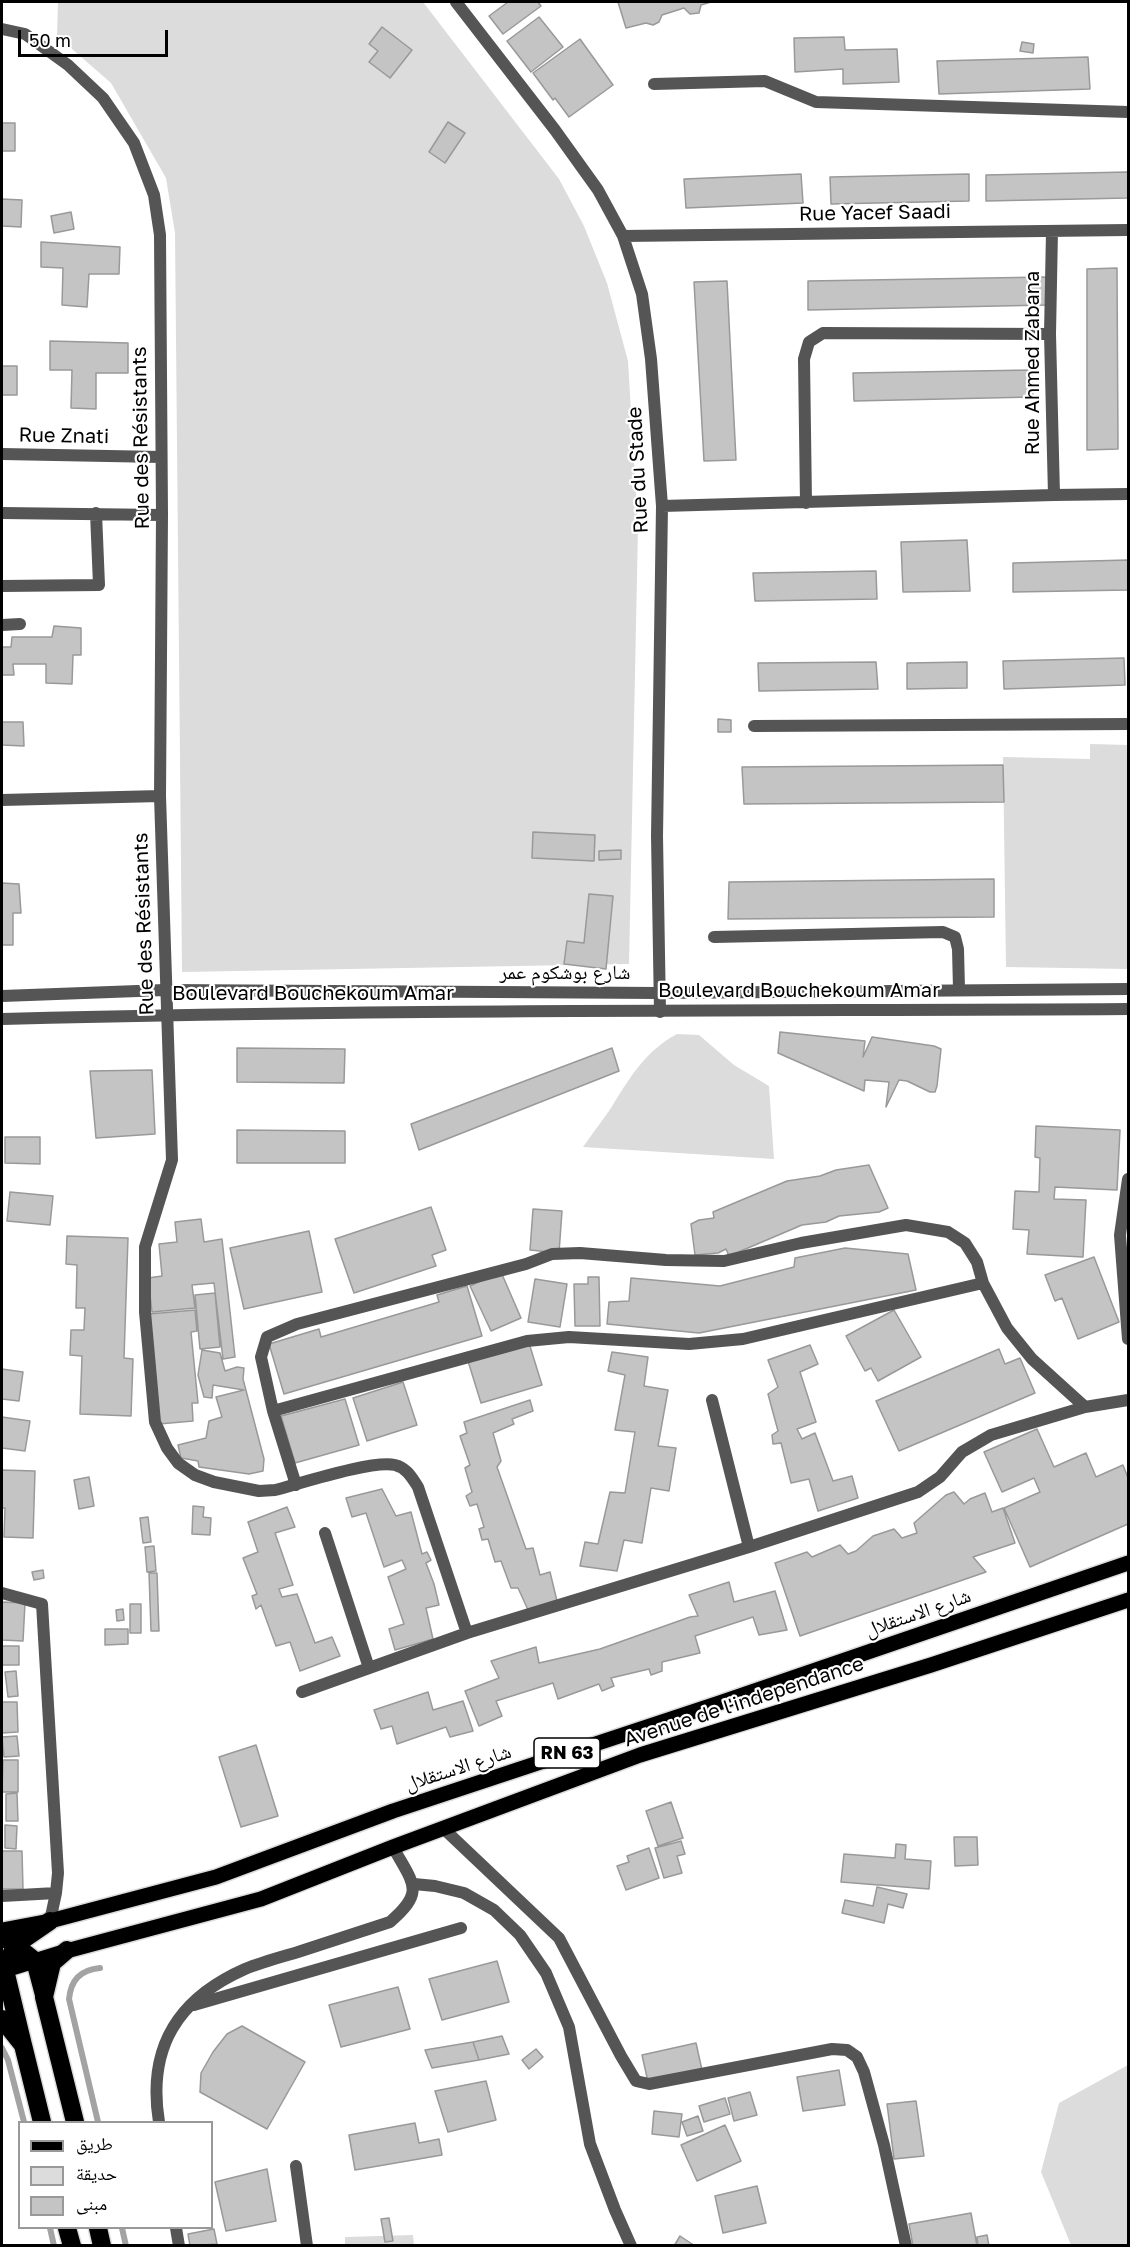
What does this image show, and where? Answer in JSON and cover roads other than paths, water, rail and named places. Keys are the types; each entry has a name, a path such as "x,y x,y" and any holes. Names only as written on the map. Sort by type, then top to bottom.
{"highway":[{"path":"8,1940 50,1921"},
{"path":"8,1940 35,1961 75,2121"},
{"path":"8,1940 3,1970 42,2121"},
{"path":"44,1997 52,1963 67,1950"},
{"path":"2,2019 23,2045"},
{"path":"67,2229 72,2246"},
{"path":"98,2229 102,2246"}],"main road":[{"name":"شارع الاستقلال","path":"2,1930 50,1921 216,1877 393,1811 719,1703 1128,1563"},
{"name":"Avenue de l'independance","path":"67,1950 261,1899 640,1755 931,1665 1128,1600"},
{"name":"RN 63","path":"3,1970 67,1950"}],"street":[{"name":"Rue du Stade","path":"456,2 598,190 623,236 642,294 651,359 662,506 657,837 660,1012"},
{"name":"Rue des Résistants","path":"2,29 25,34 68,65 103,98 134,143 154,195 160,236 162,515 160,796 165,1015 172,1160 145,1247 145,1312 154,1422 167,1449 178,1463 195,1475 214,1482 259,1491 275,1490 379,1464 397,1465 410,1473 418,1487 467,1634"},
{"path":"654,84 765,81 816,102 1128,112"},
{"name":"Rue Yacef Saadi","path":"623,236 1128,230"},
{"name":"Rue Ahmed Zabana","path":"1052,231 1050,334 1054,495"},
{"path":"806,503 804,359 809,342 823,333 1050,334"},
{"name":"Rue Znati","path":"2,454 161,457"},
{"path":"662,506 1128,494"},
{"path":"2,513 162,515"},
{"path":"2,586 99,585 96,513"},
{"path":"2,625 20,624"},
{"path":"754,726 1128,724"},
{"path":"2,800 160,796"},
{"path":"714,937 943,932 955,936 958,949 959,989"},
{"name":"شارع بوشكوم عمر","path":"2,996 165,990 659,993 1128,989"},
{"name":"Boulevard Bouchekoum Amar","path":"2,1019 165,1015 1128,1009"},
{"path":"1128,1177 1120,1235 1126,1285 1128,1339"},
{"path":"296,1485 273,1411 261,1357 267,1337 275,1331 297,1324 526,1264 552,1254 580,1253 666,1260 724,1261 801,1243 906,1225 948,1232 965,1243 977,1262 983,1283 1007,1328 1032,1359 1085,1407"},
{"path":"273,1411 527,1341 569,1337 689,1344 743,1339 983,1283"},
{"path":"712,1400 749,1547"},
{"path":"302,1692 467,1634 918,1492 940,1477 962,1452 991,1436 1085,1407 1128,1400"},
{"path":"325,1533 369,1668"},
{"path":"2,1593 42,1604 58,1873 50,1921"},
{"path":"444,1829 559,1938 636,2080 649,2084 832,2049 847,2050 857,2057 864,2072 884,2145 906,2246"},
{"path":"159,2121 156,2079 160,2055 170,2032 187,2006 218,1983 247,1968 390,1922 407,1907 413,1896 414,1884 393,1847"},
{"path":"414,1884 464,1893 494,1910 520,1935 546,1973 569,2027 590,2144 631,2246"},
{"path":"2,1896 56,1893"},
{"path":"187,2006 461,1928"},
{"path":"296,2166 307,2246"},
{"path":"176,2229 179,2246"}],"waterway":[{"path":"98,2121 69,1999 74,1981 87,1971 100,1968"},
{"path":"2,2048 8,2060 24,2121"},
{"path":"50,2229 54,2246"},
{"path":"122,2229 126,2246"}]}
